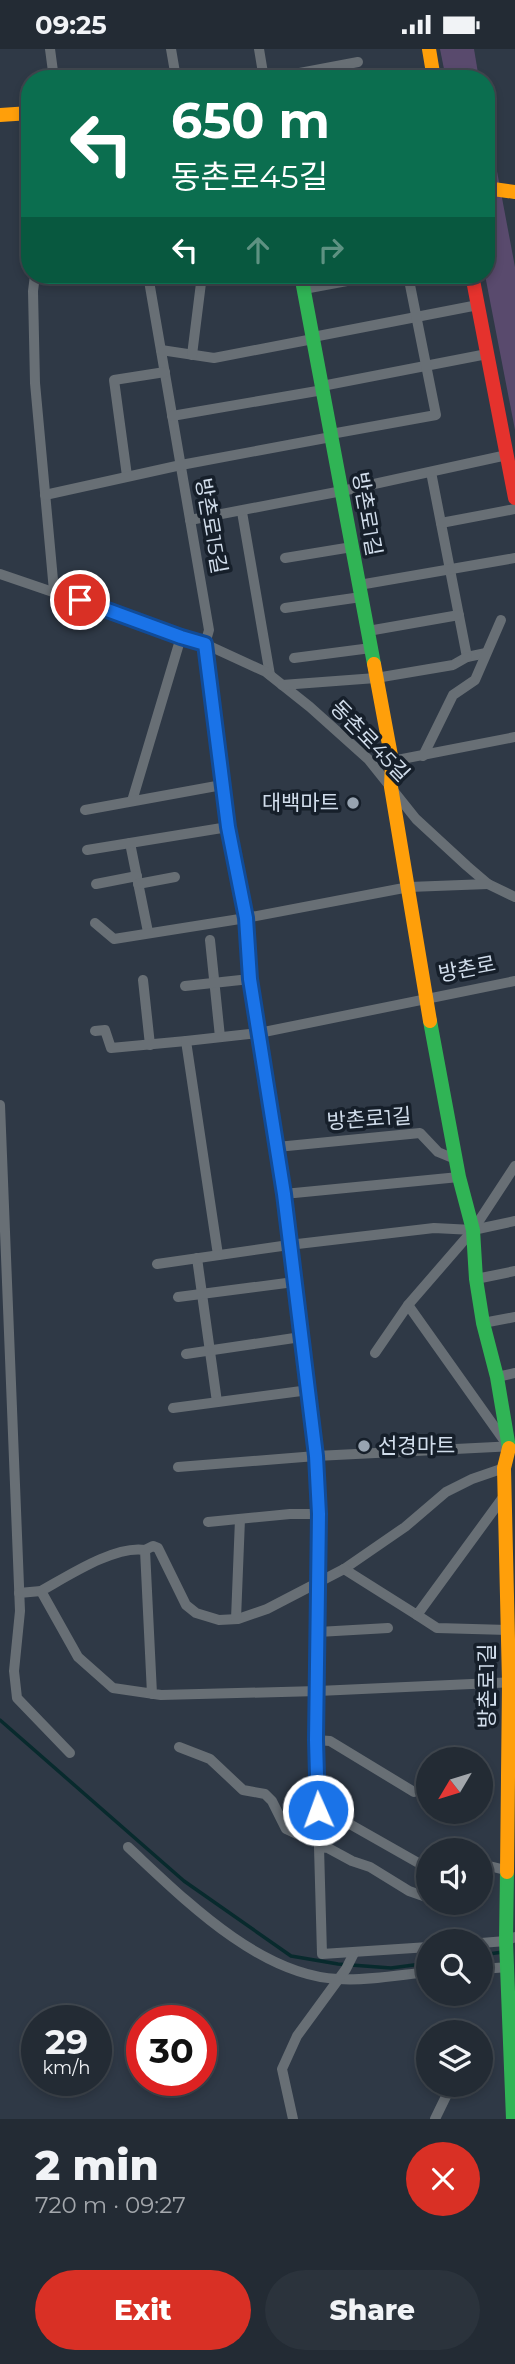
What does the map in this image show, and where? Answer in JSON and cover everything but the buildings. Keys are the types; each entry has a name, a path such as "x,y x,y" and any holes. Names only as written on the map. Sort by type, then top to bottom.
{"street":[{"path":"50,49 53,70"},
{"path":"171,49 175,70"},
{"path":"259,49 264,70"},
{"path":"429,49 432,70"},
{"path":"315,70 358,62"},
{"path":"0,115 21,114"},
{"path":"495,190 515,193"},
{"path":"34,284 35,383 54,591"},
{"name":"방촌로15길","path":"150,284 209,630 205,644 222,785 246,918 250,979 278,1147 316,1456 319,1514 316,1740 323,1954 416,1948"},
{"path":"192,355 201,284"},
{"name":"방촌로1길","path":"302,284 392,761 391,787 459,1177 473,1230 476,1279 483,1323 512,1446 504,1468 512,1682 510,1962"},
{"path":"45,495 127,476 436,415 410,284"},
{"path":"474,284 515,498"},
{"path":"161,350 214,358 478,305"},
{"path":"172,416 487,354"},
{"path":"127,476 114,380 165,372"},
{"path":"190,520 242,512 507,455"},
{"path":"431,472 467,657"},
{"path":"441,523 515,509"},
{"path":"242,512 270,675"},
{"path":"285,558 352,547"},
{"path":"285,608 515,558"},
{"name":"동촌로45길","path":"0,575 205,644 270,675 368,759 416,819 488,884 515,897"},
{"path":"368,631 459,615"},
{"path":"423,756 453,695 475,680 501,619"},
{"path":"132,801 181,637"},
{"path":"294,658 371,649"},
{"path":"282,685 376,678 453,665 467,657 486,653"},
{"path":"392,761 515,737"},
{"path":"85,810 222,785"},
{"path":"87,850 228,827"},
{"path":"130,843 148,932"},
{"path":"96,884 175,877"},
{"path":"95,923 114,939 246,918 409,887 488,884"},
{"path":"210,940 220,1037"},
{"path":"185,986 250,979"},
{"path":"143,980 150,1045"},
{"name":"방촌로","path":"426,998 515,981"},
{"path":"95,1031 105,1030 111,1048 150,1045 259,1033 426,998"},
{"path":"187,1041 218,1255"},
{"path":"0,1105 20,1611 14,1671 17,1698 70,1753"},
{"name":"방촌로1길","path":"278,1147 420,1133 438,1152 456,1159"},
{"path":"375,1353 408,1305 473,1230 515,1166"},
{"path":"284,1194 459,1177"},
{"path":"157,1264 434,1228 473,1230 515,1221"},
{"path":"197,1258 216,1402"},
{"path":"476,1279 515,1271"},
{"path":"178,1297 294,1282"},
{"path":"408,1305 512,1446"},
{"path":"483,1323 515,1317"},
{"path":"186,1354 301,1336"},
{"path":"497,1377 515,1373"},
{"path":"173,1408 309,1390"},
{"path":"178,1467 316,1456 512,1446"},
{"path":"19,1593 41,1591 104,1558 136,1548 145,1550 153,1546 158,1548 186,1605 196,1613 219,1620 236,1619 267,1609 344,1569 405,1527 446,1492 504,1468"},
{"path":"417,1615 506,1492"},
{"path":"208,1522 319,1514"},
{"path":"236,1619 240,1519"},
{"path":"145,1550 152,1694"},
{"name":"방촌로1길","path":"344,1569 437,1628 510,1629"},
{"path":"41,1591 78,1657 113,1688 152,1694 318,1691 512,1682"},
{"path":"318,1632 388,1628"},
{"path":"316,1740 330,1741 414,1792"},
{"path":"179,1747 210,1759 243,1790 265,1794 272,1801 286,1829 370,1867 416,1894"},
{"path":"318,1810 325,1810 416,1862"},
{"path":"128,1847 189,1903 249,1947 290,1969 337,1979 416,1973"},
{"path":"493,1866 511,1868"},
{"path":"493,1941 511,1939"},
{"path":"293,2119 282,2069 296,2036 346,1969 354,1953"},
{"path":"510,1962 513,2119"},
{"path":"435,2119 446,2097"}],"shaded area":[{"path":"440,49 474,49 478,70 444,70"},
{"path":"495,161 515,267 515,430 487,284 495,284"}],"waterway":[{"path":"0,1720 184,1881 291,1956 338,1964 391,1968 416,1965"},
{"path":"493,1953 503,1952"}],"traffic: fast":[{"path":"303,284 374,664"},
{"path":"430,1021 459,1177 473,1230 476,1279 483,1323 497,1377 509,1448"},
{"path":"507,1872 506,1941 513,2119"}],"traffic: slow":[{"path":"429,49 432,70"},
{"path":"0,115 21,114"},
{"path":"495,189 515,192"},
{"path":"374,664 392,761 391,787 430,1021"},
{"path":"507,1872 509,1682 504,1468 509,1448"}],"traffic: jam":[{"path":"474,284 515,498"}],"place":[{"name":"대백마트","path":"353,803"},
{"name":"선경마트","path":"364,1446"}],"route":[{"path":"80,600 205,644 228,827 246,918 250,979 278,1147 316,1456 319,1514 316,1740 318,1810"}]}
